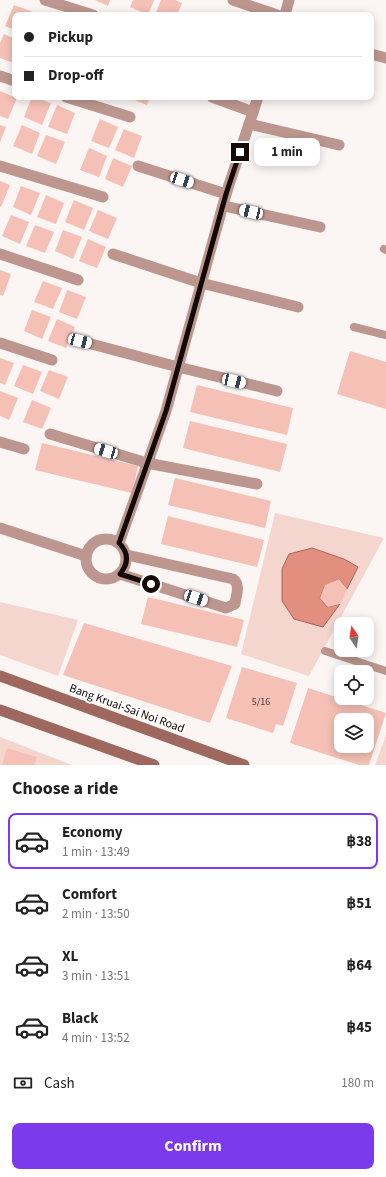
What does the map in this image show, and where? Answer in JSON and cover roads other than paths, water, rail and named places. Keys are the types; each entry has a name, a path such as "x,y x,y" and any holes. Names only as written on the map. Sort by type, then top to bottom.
{"main road":[{"name":"Bang Kruai-Sai Noi Road","path":"0,676 244,765"},
{"path":"0,710 154,765"}],"street":[{"path":"45,0 83,12"},
{"path":"233,0 268,12"},
{"path":"286,12 289,0"},
{"path":"374,55 386,58"},
{"path":"0,76 12,80"},
{"path":"76,100 130,117"},
{"path":"220,100 253,112"},
{"path":"119,543 166,411 224,206 226,194 257,100"},
{"path":"249,124 339,145"},
{"path":"0,166 103,197"},
{"path":"138,166 226,194"},
{"path":"224,206 320,228"},
{"path":"0,254 78,280"},
{"path":"113,254 201,283 298,306"},
{"path":"80,341 277,391"},
{"path":"0,343 52,360"},
{"path":"50,434 147,463 257,484"},
{"path":"0,442 24,449"},
{"path":"0,528 86,556"},
{"path":"106,539 119,543 127,555 127,562 120,574 107,580 100,579 89,570 86,556 93,544 99,540 106,539"},
{"path":"120,574 226,608 235,604 238,587 233,578 127,555"}],"lane":[{"path":"354,327 386,335"},
{"path":"325,652 386,671"}]}
